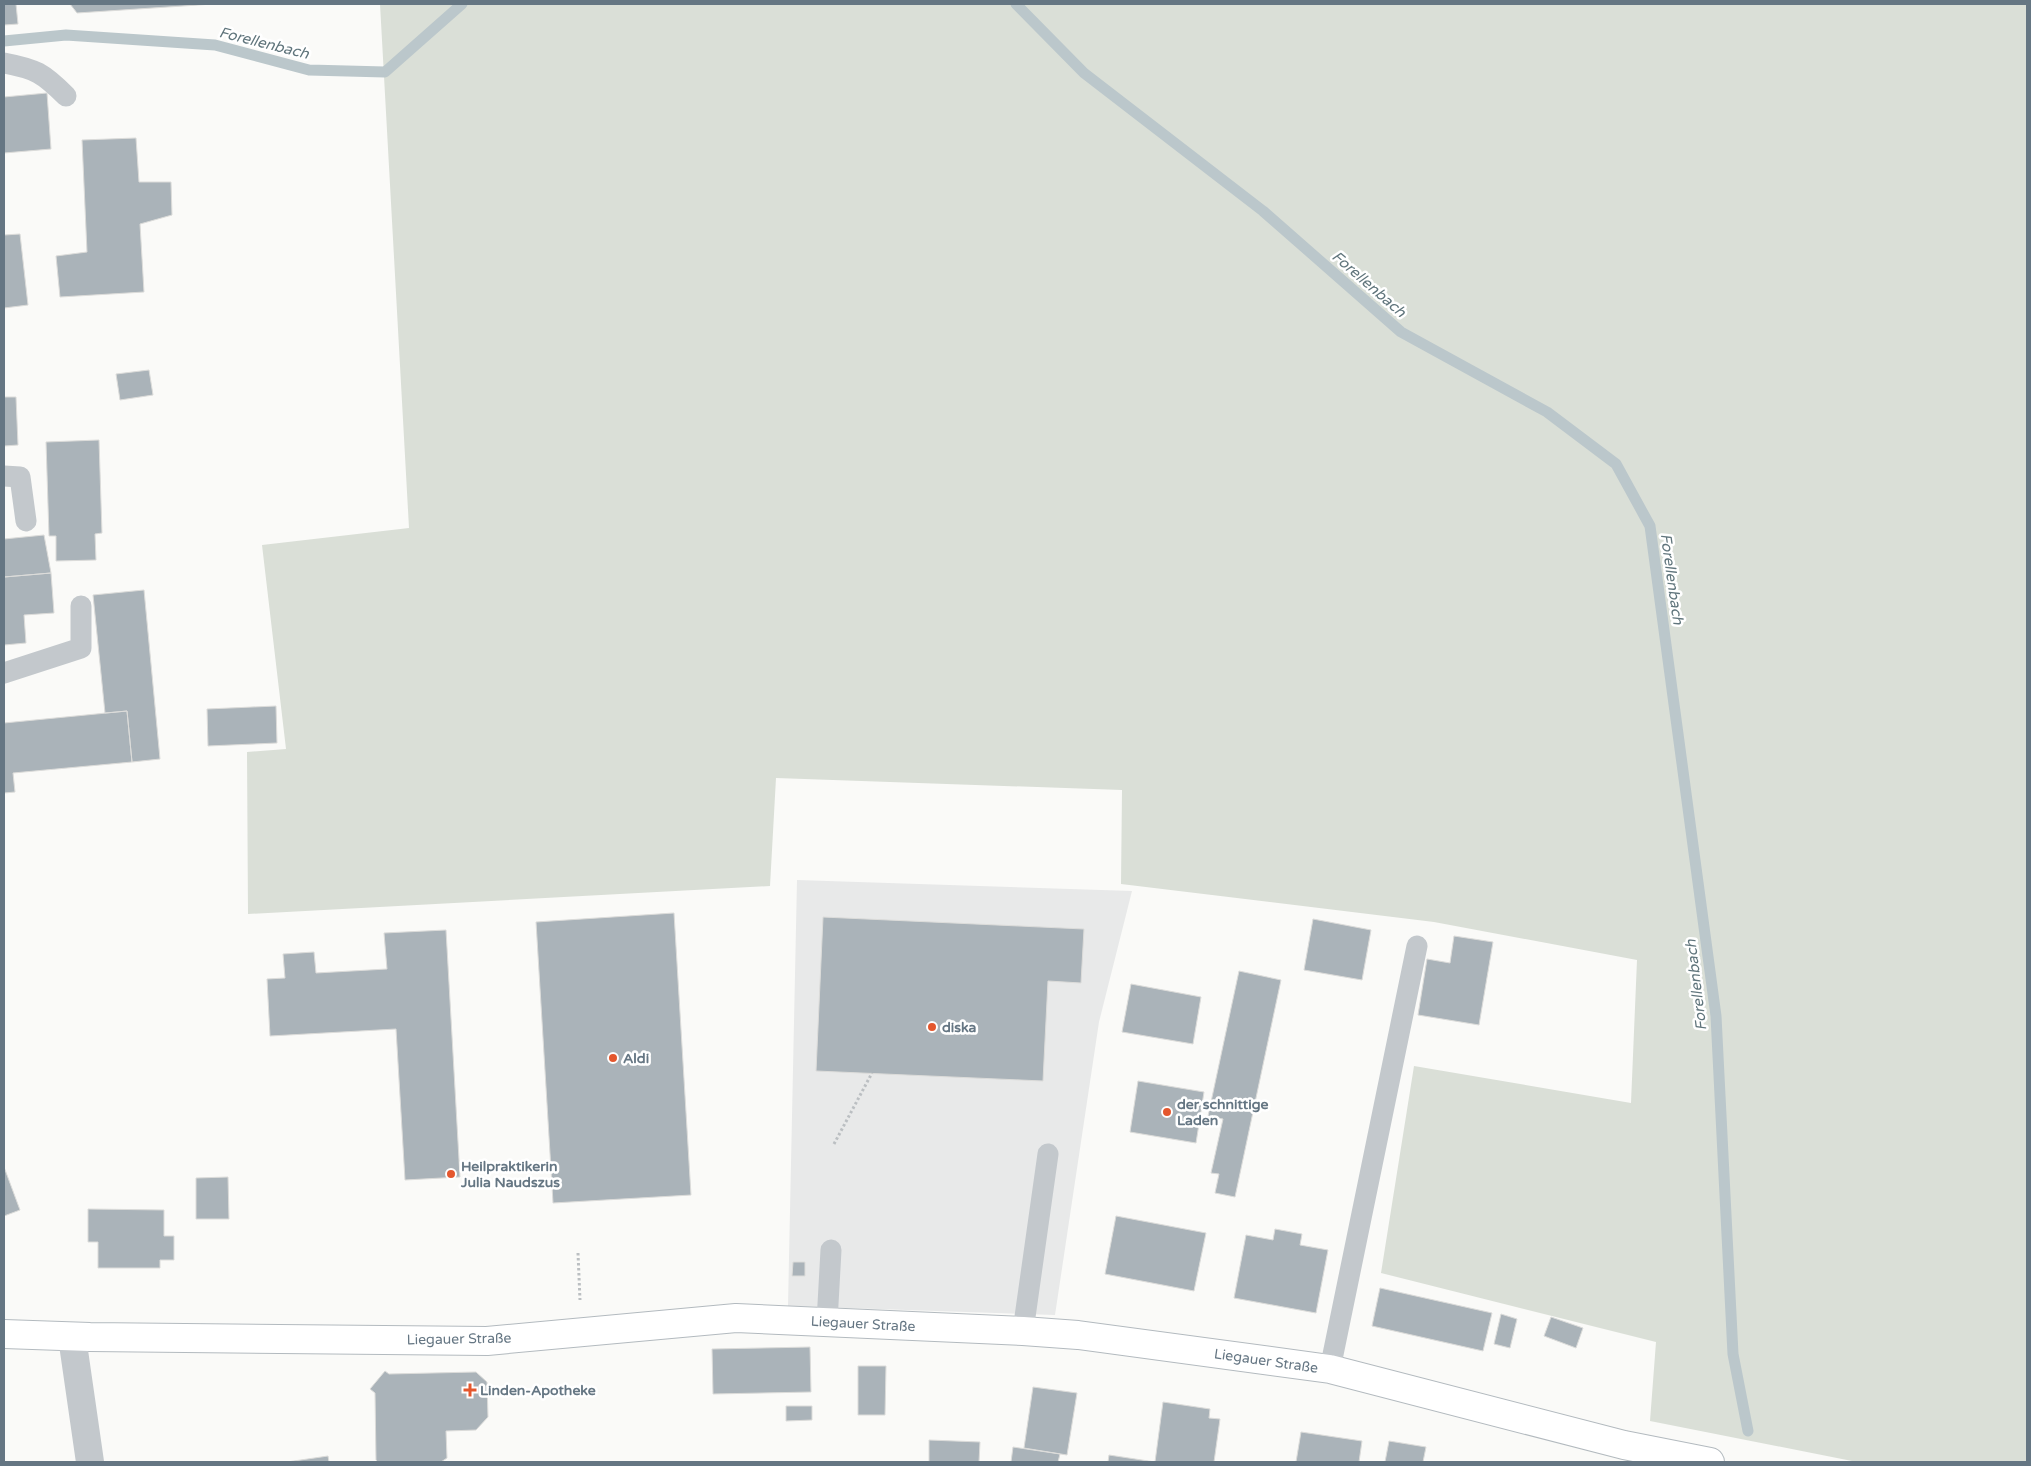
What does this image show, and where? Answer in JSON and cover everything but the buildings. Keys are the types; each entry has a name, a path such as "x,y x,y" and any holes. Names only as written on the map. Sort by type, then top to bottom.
{"main road":[{"name":"Liegauer Straße","path":"4,1334 72,1337 487,1341 736,1318 1078,1335 1330,1370 1622,1454 1710,1462"}],"street":[{"path":"72,1337 90,1462"}],"lane":[{"path":"4,63 28,68 44,75 66,96"},
{"path":"4,476 20,477 26,521"},
{"path":"4,673 81,648 81,606"},
{"path":"1330,1370 1417,946"},
{"path":"1023,1331 1048,1154"},
{"path":"827,1322 831,1250"}],"path":[{"path":"834,1144 872,1073"},
{"path":"578,1253 580,1303"}],"shaded area":[{"path":"380,4 2027,4 2027,1462 1857,1462 1650,1421 1656,1342 1381,1273 1414,1066 1631,1103 1637,960 1434,922 1121,884 1122,790 776,778 770,886 248,914 247,752 286,749 262,545 409,528"},
{"path":"797,880 1132,891 1099,1022 1055,1315 788,1306"}],"waterway":[{"name":"Forellenbach","path":"4,41 66,35 215,45 309,70 385,72 462,4"},
{"name":"Forellenbach","path":"1016,4 1084,73 1263,211 1401,332 1547,412 1616,464 1650,526 1716,1016 1733,1354 1748,1431"}],"place":[{"name":"diska","path":"932,1027"},
{"name":"Aldi","path":"613,1058"},
{"name":"der schnittige Laden","path":"1167,1112"},
{"name":"Heilpraktikerin Julia Naudszus","path":"451,1174"},
{"name":"Linden-Apotheke","path":"470,1390"}]}
